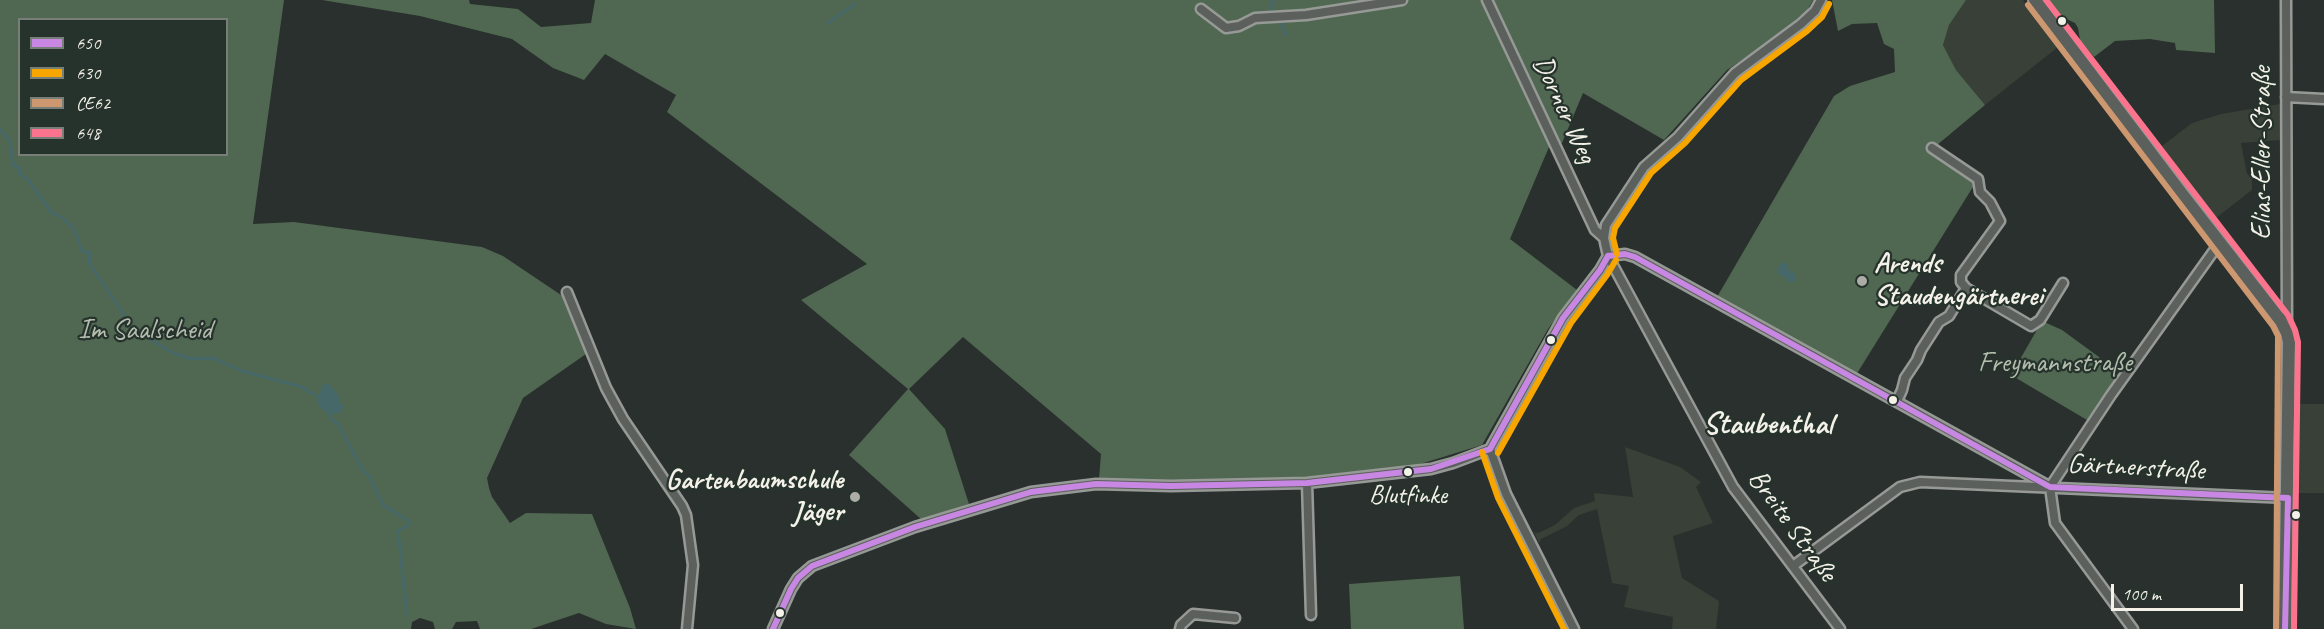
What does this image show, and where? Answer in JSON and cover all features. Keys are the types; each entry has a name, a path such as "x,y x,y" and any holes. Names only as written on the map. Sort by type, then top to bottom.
{"main road":[{"path":"2034,0 2288,333"},
{"name":"Elias-Eller-Straße","path":"2285,629 2288,333"}],"street":[{"path":"1201,9 1222,26 1229,28 1255,18 1306,15 1402,0"},
{"name":"Dorner Weg","path":"1486,0 1595,230 1604,237"},
{"path":"1604,237 1606,225 1644,167 1689,126 1735,73 1801,24 1815,11 1821,0"},
{"name":"Elias-Eller-Straße","path":"2286,0 2288,333"},
{"path":"2286,97 2324,99"},
{"path":"1932,148 1978,179 1980,192 1990,202 2000,221 1961,274 1961,282 1966,288 2031,326 2040,320 2063,283"},
{"name":"Breite Straße","path":"1604,237 1608,256 1733,487 1840,629"},
{"path":"2133,629 2055,523 2050,487 2174,306 2213,252 2222,245"},
{"path":"773,629 791,589 798,578 812,566 915,528 1030,492 1096,484 1171,486 1307,483 1431,469 1490,449 1563,318 1608,256 1624,254 1635,257 2050,487"},
{"path":"1897,401 1905,378 1921,350 1939,322 1949,315 1966,288"},
{"path":"567,292 606,388 623,419 686,515 693,565 687,629"},
{"path":"1490,449 1506,494 1574,629"},
{"name":"Gärtnerstraße","path":"1793,567 1900,487 1910,483 1937,482 2288,498"},
{"path":"1307,483 1311,615"},
{"path":"1180,629 1181,625 1193,614 1235,618"}],"shaded area":[{"path":"1966,0 2023,0 2058,47 1985,105 1956,70 1943,45 1949,25"},
{"path":"2280,104 2280,140 2241,143 2247,174 2252,177 2252,190 2216,218 2162,146 2192,123 2221,114"},
{"path":"2297,404 2324,404 2324,493 2296,493"},
{"path":"1625,447 1680,467 1701,482 1696,487 1713,523 1673,536 1682,578 1719,601 1716,629 1672,629 1673,617 1624,607 1629,586 1612,583 1597,509 1579,515 1567,526 1541,539 1539,543 1534,532 1538,533 1555,525 1574,508 1595,501 1594,493 1633,497"}],"green space":[{"name":"Im Saalscheid","path":"0,0 284,0 253,224 294,222 482,247 503,256 564,297 586,354 523,398 487,478 489,488 492,497 510,523 526,513 592,514 630,608 636,629 606,624 579,613 531,629 480,629 477,621 456,622 452,629 435,629 433,622 420,618 412,622 411,629 0,629"},
{"path":"322,0 469,0 470,4 518,9 541,27 591,23 595,0 1813,0 1807,11 1774,38 1727,70 1664,140 1583,93 1562,143 1549,147 1510,239 1577,290 1548,329 1482,445 1417,465 1312,477 1210,482 1099,479 1101,454 963,337 909,389 945,429 969,504 922,520 849,455 908,389 801,300 867,264 667,112 676,95 605,54 584,80 553,68 512,39 420,16"},
{"path":"1832,0 1966,0 1949,25 1943,45 1956,70 1985,105 1931,150 1976,182 1856,375 1717,297 1834,96 1850,86 1895,72 1894,49 1884,44 1877,23 1852,24 1838,31"},
{"path":"2047,0 2214,0 2215,53 2176,50 2175,43 2150,39 2115,41 2094,57 2080,40 2075,23 2060,16"},
{"name":"Freymannstraße","path":"2042,321 2062,330 2099,357 2118,376 2087,420 2011,375"},
{"path":"1460,576 1464,629 1351,629 1349,584"}],"water":[{"path":"323,384 329,384 339,396 339,401 344,406 340,413 329,414 319,407 317,400"}],"waterway":[{"path":"1272,10 1271,5 1274,0"},
{"path":"828,23 855,4"},
{"path":"1281,23 1286,35"},
{"path":"0,129 10,141 13,165 20,168 19,173 29,181 52,213 63,218 74,229 82,251 90,253 89,263 137,334 143,335 173,353 191,359 213,358 242,371 302,387 318,397"},
{"path":"1784,267 1782,271 1791,278"},
{"path":"329,414 331,419 338,424 362,469 369,476 383,505 409,521 409,525 398,531 407,615"}],"transit line":[{"name":"648","path":"2046,0 2288,315 2295,330 2298,342 2294,629"},
{"name":"630","path":"1617,254 1613,238 1615,228 1651,173 1685,143 1741,80 1807,31 1822,17 1829,4"},
{"name":"CE62","path":"2028,5 2273,326 2278,336 2276,629"},
{"name":"650","path":"1608,256 1625,254 1635,257 2050,487 2288,498"},
{"name":"650","path":"773,629 791,589 798,578 812,566 915,527 1031,492 1096,484 1171,486 1307,483 1431,469 1490,449 1563,318 1608,256"},
{"name":"630","path":"1498,453 1571,323 1616,260"},
{"name":"630","path":"1482,452 1498,498 1564,629"},
{"name":"650","path":"2285,629 2288,498"}],"place":[{"name":"Arends Staudengärtnerei","path":"1862,281"},
{"name":"Blutfinke","path":"1408,472"},
{"name":"Gartenbaumschule Jäger","path":"855,497"}],"district":[{"name":"Staubenthal","path":"1768,425"}]}
